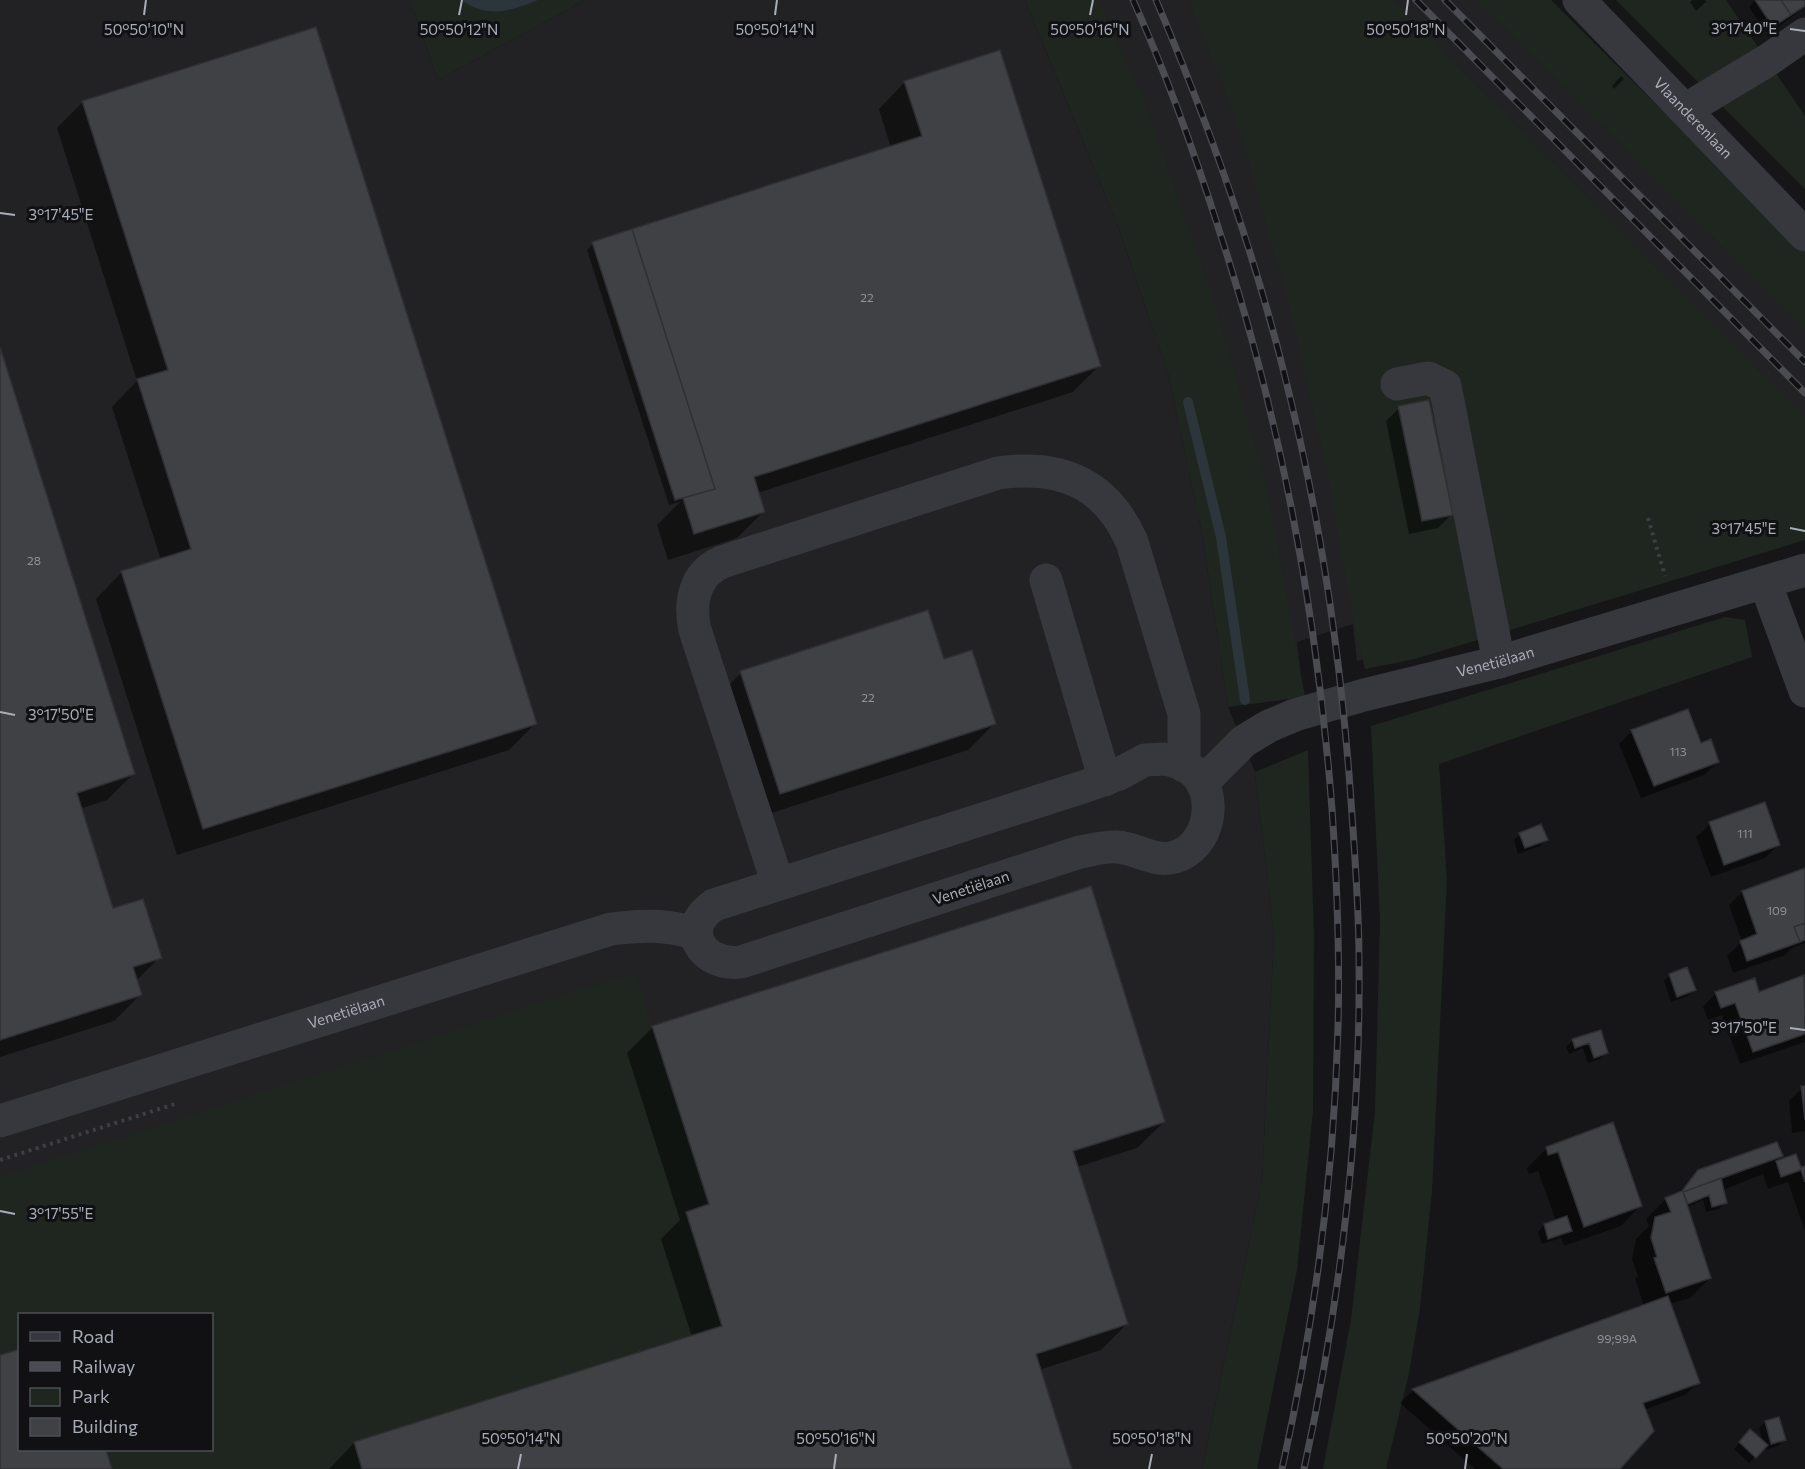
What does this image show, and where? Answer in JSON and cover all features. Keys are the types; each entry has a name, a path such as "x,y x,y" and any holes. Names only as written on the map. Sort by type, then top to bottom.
{"street":[{"name":"Vlaanderenlaan","path":"1579,0 1805,235"},
{"path":"1684,110 1768,60 1805,34"},
{"path":"1397,384 1428,378 1445,387 1498,662"},
{"path":"778,884 695,630 694,598 701,578 707,571 722,562 998,473 1020,470 1043,471 1082,483 1112,507 1123,522 1132,542 1184,714 1193,774"},
{"name":"Venetiëlaan","path":"0,1121 610,929 655,925 675,927 696,934 701,948 710,957 728,963 741,962 1080,852 1116,847 1150,857 1174,858 1197,844 1203,832 1208,806 1207,794 1193,774 1269,726 1295,715 1364,695 1498,662 1805,570"},
{"path":"1046,580 1105,780"},
{"path":"1765,582 1805,691"},
{"path":"696,934 699,919 714,905 1105,780 1144,760 1166,759 1193,774"}],"path":[{"path":"1648,518 1675,609"}],"shaded area":[{"path":"0,0 410,0 438,80 585,0 1025,0 1118,226 1168,373 1202,533 1228,707 1255,772 1274,936 1262,1181 1202,1469 0,1469"},
{"path":"461,0 538,0 508,10 490,11 480,10"},
{"path":"1042,0 1262,0 1403,650 1357,661 1353,624 1297,642 1301,676 1195,423"},
{"path":"1284,0 1535,0 1805,271 1805,470"}],"green space":[{"path":"410,0 585,0 438,80"},
{"path":"1025,0 1098,0 1144,101 1212,295 1267,488 1305,697 1228,707 1202,533 1168,373 1118,226"},
{"path":"1189,0 1392,0 1805,417 1805,540 1415,659 1365,669 1354,624 1326,466 1288,301 1237,122"},
{"path":"1477,0 1551,0 1805,252 1805,330"},
{"path":"1616,0 1726,0 1805,116 1805,189"},
{"path":"1725,617 1745,620 1752,657 1439,764 1447,879 1432,1191 1420,1308 1409,1373 1386,1469 1323,1469 1351,1320 1375,1111 1380,921 1371,726"},
{"path":"1308,750 1314,935 1313,1111 1297,1270 1257,1469 1202,1469 1262,1181 1274,936 1255,772"},
{"path":"635,972 709,1204 686,1212 722,1326 354,1442 362,1469 112,1469 106,1451 213,1451 213,1313 18,1313 18,1349 0,1355 0,1177"}],"building":[{"path":"1755,0 1781,0 1791,15 1773,27"},
{"path":"1781,0 1805,0 1805,6 1791,15"},
{"path":"316,27 537,724 203,829 121,571 191,549 137,379 168,370 82,101"},
{"path":"1000,50 1101,366 754,477 765,512 694,534 683,498 715,489 632,229 922,136 904,81"},
{"path":"632,229 715,489 675,500 592,242"},
{"path":"0,347 135,774 77,793 113,908 143,899 162,958 133,967 142,995 0,1040"},
{"path":"1429,400 1453,515 1422,521 1398,406"},
{"path":"928,610 944,659 972,650 996,724 780,794 740,671"},
{"path":"1688,709 1701,743 1711,739 1719,762 1654,786 1631,730"},
{"path":"1765,802 1780,845 1724,865 1709,822"},
{"path":"1541,824 1548,840 1525,848 1519,833"},
{"path":"1805,868 1805,923 1794,927 1800,942 1747,961 1740,941 1757,934 1742,891"},
{"path":"1091,886 1165,1122 1073,1151 1128,1324 1036,1354 1072,1469 362,1469 354,1442 722,1326 686,1212 709,1204 652,1026"},
{"path":"1805,923 1805,940 1800,942 1794,927"},
{"path":"1687,967 1696,990 1677,997 1669,974"},
{"path":"1804,975 1805,1034 1753,1052 1735,1003 1721,1008 1715,992 1755,978 1759,992"},
{"path":"1601,1030 1608,1053 1594,1058 1589,1043 1575,1048 1572,1039"},
{"path":"1801,1086 1805,1086 1805,1120"},
{"path":"1613,1122 1642,1206 1584,1227 1558,1152 1548,1155 1546,1147"},
{"path":"1777,1142 1783,1156 1683,1192 1711,1278 1666,1293 1654,1258 1657,1257 1651,1238 1655,1217 1671,1212 1665,1198 1682,1191 1698,1170"},
{"path":"1796,1154 1801,1167 1805,1166 1805,1182 1801,1170 1781,1177 1776,1161"},
{"path":"1721,1178 1727,1203 1712,1207 1709,1195 1688,1204 1683,1192"},
{"path":"1567,1216 1572,1231 1548,1239 1544,1224"},
{"path":"1668,1296 1700,1383 1643,1403 1654,1431 1620,1469 1503,1469 1412,1389"},
{"path":"18,1350 18,1451 106,1451 112,1469 0,1469 0,1355"},
{"path":"1779,1417 1786,1440 1771,1444 1765,1421"},
{"path":"1750,1429 1768,1445 1756,1458 1739,1442"}],"waterway":[{"path":"1188,402 1221,537 1245,700"}],"railway":[{"path":"1133,0 1169,86 1201,174 1242,303 1261,374 1278,446 1306,590 1325,736 1338,918 1339,1001 1336,1084 1327,1195 1313,1305 1282,1469"},
{"path":"1156,0 1229,190 1274,336 1299,435 1319,535 1341,686 1358,917 1359,1024 1356,1088 1352,1152 1338,1280 1304,1469"},
{"path":"1416,0 1805,393"},
{"path":"1445,0 1805,362"}]}
